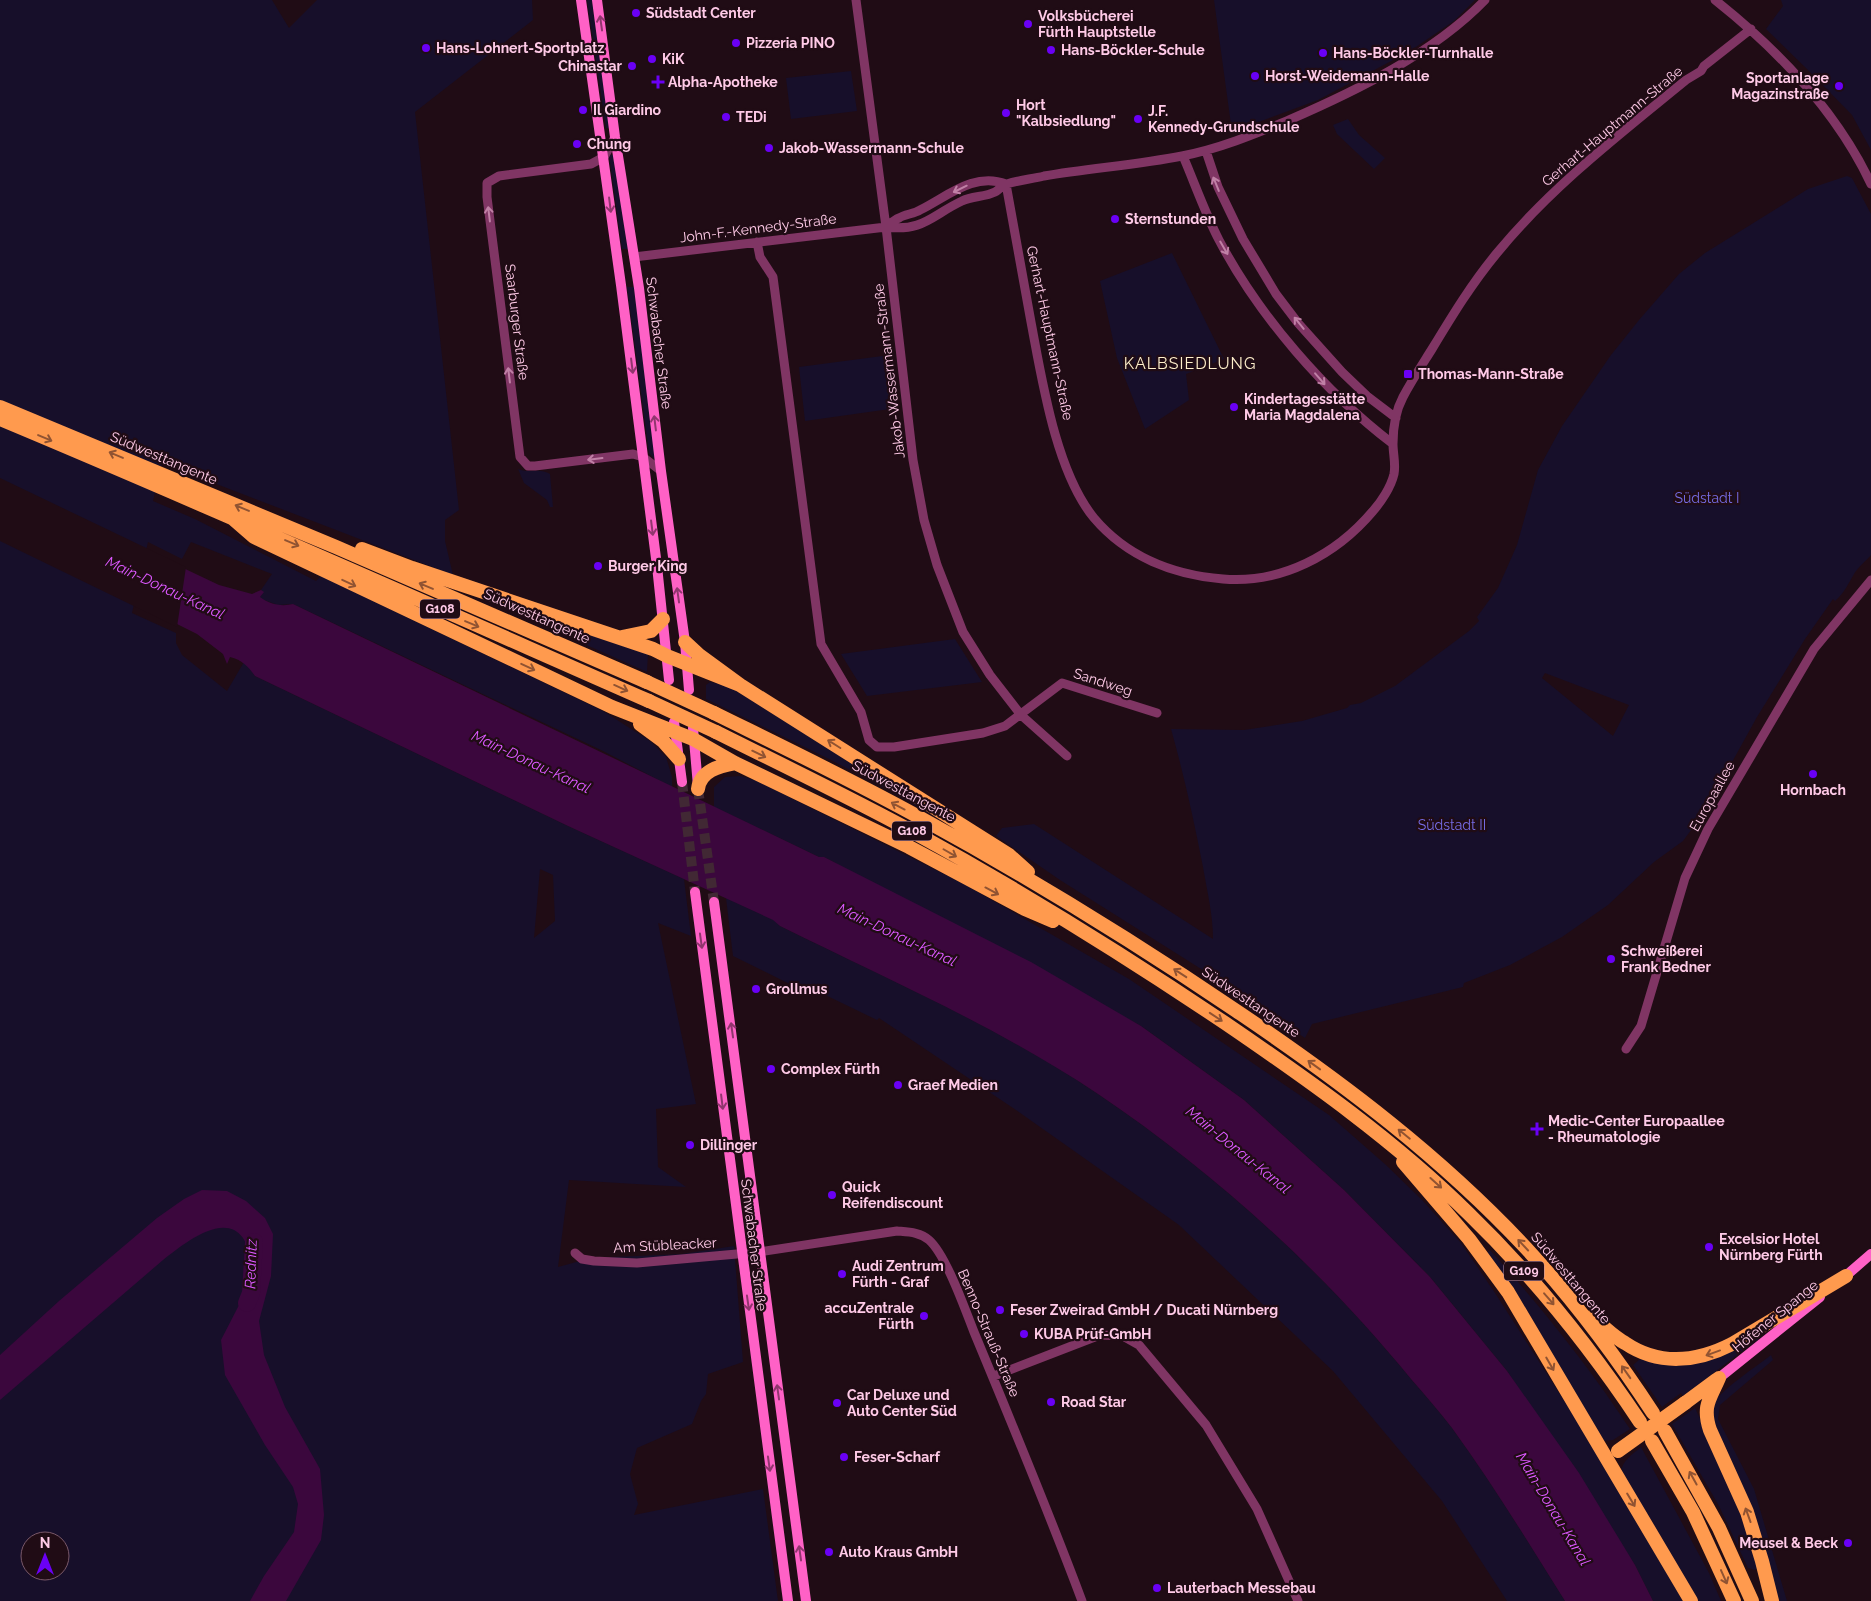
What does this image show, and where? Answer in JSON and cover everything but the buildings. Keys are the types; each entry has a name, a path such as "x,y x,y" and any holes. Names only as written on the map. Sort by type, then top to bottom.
{"highway":[{"name":"Südwesttangente","path":"0,407 160,480 231,517 716,732 814,780 915,833 1102,943 1266,1050 1386,1140 1468,1212 1529,1277 1576,1332 1640,1422"},
{"name":"Südwesttangente","path":"0,419 287,527 647,682 822,766 909,811 1047,890 1199,986 1353,1094 1410,1139 1469,1191 1526,1248 1578,1308 1610,1350 1653,1413"},
{"path":"231,517 254,538 621,711 693,734 735,763 909,847 1025,909 1102,943"},
{"path":"287,527 339,540 412,568 654,649 740,685"},
{"path":"619,637 633,636 652,631 664,619"},
{"path":"685,642 699,655 740,685 1009,855 1047,890"},
{"path":"621,711 663,741 679,759"},
{"path":"698,789 701,780 710,771 720,766 735,763"},
{"path":"1386,1140 1420,1183 1469,1239 1498,1277 1612,1455 1691,1601"},
{"path":"1578,1308 1624,1343 1637,1350 1659,1358 1685,1360 1710,1354 1732,1344 1846,1276"},
{"path":"1612,1455 1719,1378"},
{"path":"1719,1378 1707,1403 1706,1417 1747,1512 1772,1601"},
{"path":"1665,1431 1716,1522 1752,1601"},
{"path":"1652,1441 1696,1520 1734,1601"}],"main road":[{"path":"581,0 604,157 664,619 669,680"},
{"name":"Schwabacher Straße","path":"597,0 615,137 634,257 685,642 689,690"},
{"path":"675,727 682,782"},
{"path":"693,734 698,789"},
{"name":"Schwabacher Straße","path":"695,892 788,1601"},
{"name":"Schwabacher Straße","path":"714,902 806,1601"},
{"name":"Höfener Spange","path":"1719,1378 1871,1254"}],"street":[{"name":"Jakob-Wassermann-Straße","path":"856,0 886,227 913,460 924,520 937,565 963,632 990,675 1021,715 1067,756"},
{"name":"John-F.-Kennedy-Straße","path":"634,257 886,227 902,229 919,224 972,197 995,192 1006,184 1063,173 1206,151 1256,134 1319,107 1366,83 1429,47 1467,18 1485,0"},
{"path":"1714,0 1752,29 1801,80 1824,107 1861,163 1871,184"},
{"name":"Gerhart-Hauptmann-Straße","path":"1006,184 1041,376 1060,449 1070,478 1092,516 1123,546 1166,568 1196,577 1238,581 1269,576 1315,560 1334,548 1375,509 1394,474 1395,458 1393,444 1396,418 1402,399 1456,309 1497,252 1545,201 1595,154 1686,80 1702,71 1704,66 1752,29"},
{"path":"604,157 615,137"},
{"path":"1206,151 1218,187 1243,239 1276,294 1298,323 1342,372 1367,396 1396,418"},
{"path":"1183,156 1218,239 1278,330 1324,384 1393,444"},
{"name":"Saarburger Straße","path":"604,157 591,164 499,176 488,183 487,197 520,457 528,466 535,466 633,454 643,457"},
{"name":"John-F.-Kennedy-Straße","path":"886,227 900,217 918,211 965,186 993,179 1006,184"},
{"path":"757,242 760,257 772,277 821,644 861,712 869,740 877,747 894,747 983,733 1005,726 1021,715"},
{"path":"643,457 661,471"},
{"name":"Europaallee","path":"1626,1050 1641,1026 1685,878 1708,829 1814,649 1871,580"},
{"name":"Sandweg","path":"1021,715 1062,683 1157,713"},
{"name":"Benno-Strauß-Straße","path":"760,1252 896,1231 917,1233 929,1240 946,1267 994,1376 1045,1502 1082,1601"},
{"name":"Am Stübleacker","path":"575,1253 582,1258 594,1261 637,1263 760,1252"},
{"path":"994,1376 1100,1335 1123,1336 1139,1345 1206,1425 1257,1509 1298,1601"}],"green space":[{"path":"0,0 272,0 289,28 317,0 532,0 533,20 415,112 459,510 445,520 445,541 453,575 162,463 153,501 195,519 316,581 321,576 603,711 650,741 666,757 672,777 672,787 603,751 293,604 278,605 261,599 260,597 263,592 261,590 272,574 191,542 182,559 148,542 132,613 176,633 176,643 182,655 227,691 244,662 255,676 568,826 684,879 691,936 658,923 696,1104 656,1109 658,1167 686,1187 569,1180 558,1267 591,1258 682,1254 734,1246 743,1362 708,1374 706,1394 701,1401 692,1424 637,1448 630,1474 638,1504 634,1515 763,1489 778,1601 0,1601","holes":["540,869 553,875 555,921 534,938"]},
{"path":"587,0 592,0 609,128 606,128"},
{"path":"1214,0 1475,0 1454,21 1410,51 1318,100 1232,132"},
{"path":"1781,0 1871,0 1871,150 1852,115 1766,29 1783,6"},
{"path":"851,71 857,111 791,119 786,78"},
{"path":"1348,119 1359,135 1385,158 1374,169 1337,134 1333,125"},
{"path":"609,155 613,155 628,249 622,249"},
{"path":"1847,176 1852,178 1871,214 1871,555 1856,571 1846,588 1835,601 1833,599 1805,639 1757,717 1705,811 1683,841 1654,862 1608,905 1562,937 1510,965 1464,983 1463,987 1312,1024 1305,1038 1217,979 1060,880 996,836 1002,828 1034,824 1213,939 1211,912 1200,850 1171,729 1244,730 1302,721 1347,708 1395,686 1469,631 1479,621 1477,617 1498,588 1517,545 1538,470 1562,426 1611,355 1679,274 1705,253 1808,189","holes":["1545,673 1629,705 1613,736 1542,678"]},
{"path":"1172,253 1224,359 1186,374 1189,400 1145,429 1117,358 1100,281"},
{"path":"627,287 634,287 656,461 649,453"},
{"path":"890,355 897,408 805,421 799,367"},
{"path":"518,469 542,471 550,474 553,507 550,507 547,500 524,483"},
{"path":"516,611 648,653 647,672 517,614"},
{"path":"955,639 982,682 867,696 841,654"},
{"path":"710,682 728,686 969,834 968,836 890,791 831,760 706,699 706,685"},
{"path":"740,776 755,780 964,884 1129,979 1329,1115 1386,1165 1422,1200 1461,1243 1592,1444 1683,1601 1653,1601 1635,1565 1507,1371 1430,1277 1344,1190 1244,1100 1141,1026 824,857 819,857 714,807 714,787 725,777"},
{"path":"726,898 774,920 780,926 982,1025 1022,1047 1098,1094 1141,1124 1225,1190 1265,1225 1341,1300 1437,1409 1510,1513 1565,1601 1507,1601 1442,1501 1333,1371 1179,1225 1016,1110 879,1018 877,1020 815,990 812,995 733,956"},
{"path":"1490,1250 1563,1337 1598,1382 1630,1429 1613,1440 1602,1441 1485,1255"},
{"path":"1758,1333 1761,1337 1683,1396 1681,1393 1662,1407 1633,1365 1640,1359 1659,1363"},
{"path":"1771,1355 1773,1360 1720,1405 1718,1419 1754,1489 1787,1601 1775,1601 1716,1432 1712,1411 1713,1405 1722,1393"},
{"path":"1695,1408 1731,1485 1758,1568 1755,1570 1748,1568 1719,1506 1672,1424"},
{"path":"1641,1447 1709,1573 1721,1601 1696,1601 1621,1473 1625,1461"}],"water":[{"name":"Main-Donau-Kanal","path":"0,481 219,585 252,594 261,590 264,592 260,597 267,601 280,605 293,604 819,857 824,857 1031,962 1141,1026 1244,1100 1344,1190 1430,1277 1507,1371 1579,1473 1635,1565 1653,1601 1565,1601 1496,1491 1452,1428 1377,1339 1304,1262 1265,1225 1184,1157 1098,1094 982,1025 780,926 773,920 568,826 255,676 247,666 238,660 230,657 227,664 223,654 197,634 137,604"},
{"path":"202,1190 227,1191 246,1201 265,1218 273,1234 271,1276 259,1321 264,1355 285,1407 320,1469 324,1515 321,1540 286,1601 250,1601 264,1576 294,1532 298,1504 293,1487 265,1445 225,1375 221,1340 255,1274 247,1246 243,1238 235,1230 213,1229 180,1247 0,1400 0,1355 59,1301 157,1218 184,1199"}],"pier":[{"path":"0,478 186,567 177,627 0,541"}],"waterway":[{"name":"Rednitz","path":"247,1303 251,1293 254,1242"}],"tunnel":[{"path":"682,782 695,892"},
{"path":"698,789 714,902"}],"place":[{"name":"Südstadt Center","path":"636,13"},
{"name":"Volksbücherei Fürth Hauptstelle","path":"1028,24"},
{"name":"Pizzeria PINO","path":"736,43"},
{"name":"Hans-Lohnert-Sportplatz","path":"426,48"},
{"name":"Hans-Böckler-Schule","path":"1051,50"},
{"name":"Hans-Böckler-Turnhalle","path":"1323,53"},
{"name":"KiK","path":"652,59"},
{"name":"Chinastar","path":"632,66"},
{"name":"Horst-Weidemann-Halle","path":"1255,76"},
{"name":"Alpha-Apotheke","path":"658,82"},
{"name":"Sportanlage Magazinstraße","path":"1839,86"},
{"name":"Il Giardino","path":"583,110"},
{"name":"Hort \"Kalbsiedlung\"","path":"1006,113"},
{"name":"TEDi","path":"726,117"},
{"name":"J.F. Kennedy-Grundschule","path":"1138,119"},
{"name":"Chung","path":"577,144"},
{"name":"Jakob-Wassermann-Schule","path":"769,148"},
{"name":"Sternstunden","path":"1115,219"},
{"name":"Thomas-Mann-Straße","path":"1408,374"},
{"name":"Kindertagesstätte Maria Magdalena","path":"1234,407"},
{"name":"Burger King","path":"598,566"},
{"name":"Hornbach","path":"1813,774"},
{"name":"Schweißerei Frank Bedner","path":"1611,959"},
{"name":"Grollmus","path":"756,989"},
{"name":"Complex Fürth","path":"771,1069"},
{"name":"Graef Medien","path":"898,1085"},
{"name":"Medic-Center Europaallee - Rheumatologie","path":"1537,1129"},
{"name":"Dillinger","path":"690,1145"},
{"name":"Quick Reifendiscount","path":"832,1195"},
{"name":"Excelsior Hotel Nürnberg Fürth","path":"1709,1247"},
{"name":"Audi Zentrum Fürth - Graf","path":"842,1274"},
{"name":"Feser Zweirad GmbH / Ducati Nürnberg","path":"1000,1310"},
{"name":"accuZentrale Fürth","path":"924,1316"},
{"name":"KUBA Prüf-GmbH","path":"1024,1334"},
{"name":"Road Star","path":"1051,1402"},
{"name":"Car Deluxe und Auto Center Süd","path":"837,1403"},
{"name":"Feser-Scharf","path":"844,1457"},
{"name":"Meusel & Beck","path":"1848,1543"},
{"name":"Auto Kraus GmbH","path":"829,1552"},
{"name":"Lauterbach Messebau","path":"1157,1588"}],"district":[{"name":"KALBSIEDLUNG","path":"1190,363"}],"park label":[{"name":"Südstadt I","path":"1707,498"},
{"name":"Südstadt II","path":"1452,825"}]}
